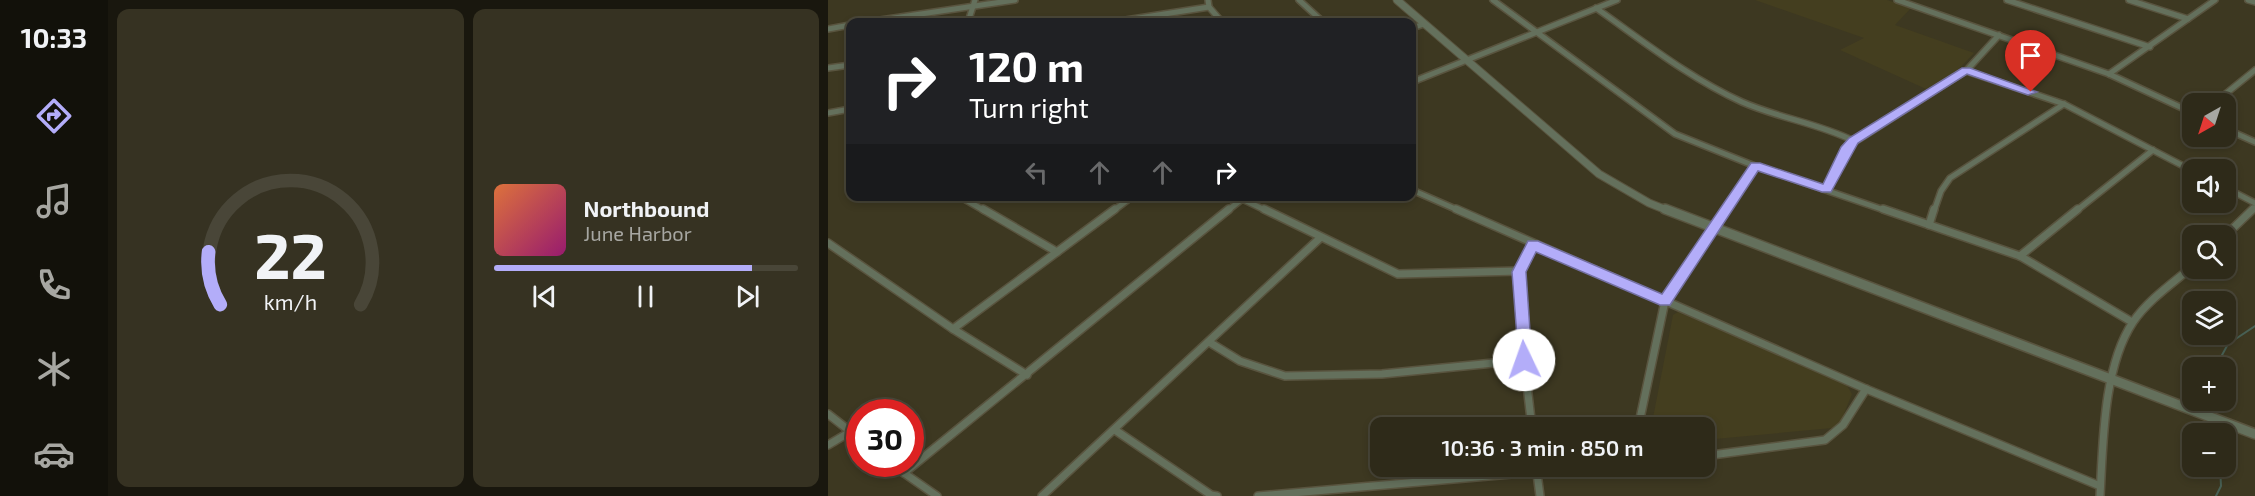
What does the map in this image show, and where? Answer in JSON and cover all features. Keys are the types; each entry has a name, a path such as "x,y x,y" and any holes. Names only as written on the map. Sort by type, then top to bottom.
{"street":[{"path":"969,18 975,0"},
{"path":"893,18 1015,0"},
{"path":"1208,0 1209,7 1219,18"},
{"path":"1299,0 1319,18"},
{"path":"1397,0 1465,62 1605,178 1649,202 1714,229 2255,434"},
{"path":"1493,0 1675,134 1755,166 2020,256 2132,322"},
{"path":"1416,80 1617,0"},
{"path":"1896,0 2109,74 2182,108"},
{"path":"2007,0 2150,47"},
{"path":"2129,0 2188,19"},
{"path":"2109,74 2216,0"},
{"path":"2248,0 2255,2"},
{"path":"1139,18 1209,7"},
{"path":"1596,8 1666,57 1739,101 1825,128 1854,141"},
{"path":"1416,27 1424,24"},
{"path":"828,28 846,26"},
{"path":"1826,189 1847,147 1966,70 1998,35"},
{"path":"828,68 846,66"},
{"path":"1966,70 2064,104 2182,165"},
{"path":"2227,93 2255,70"},
{"path":"1929,225 1941,191 1950,178 2064,104"},
{"path":"828,113 846,110"},
{"path":"2236,133 2255,142"},
{"path":"2020,256 2153,150"},
{"path":"1640,417 1660,315 1665,301 1755,166"},
{"path":"1416,192 1866,389 2100,486"},
{"path":"2236,194 2255,206 2236,225"},
{"path":"968,201 1057,252"},
{"path":"953,329 1126,201"},
{"path":"924,457 1240,201"},
{"path":"1250,201 1388,271 1405,275 1519,272"},
{"path":"1042,496 1320,237"},
{"path":"828,243 953,329 1027,375"},
{"path":"1531,417 1524,360 1519,272 1533,245"},
{"path":"2100,496 2111,378 2132,322 2182,276"},
{"path":"1209,342 1240,361 1261,370 1286,376 1382,374 1524,360"},
{"path":"1715,455 1825,440 1843,425 1866,389"},
{"path":"828,414 846,429"},
{"path":"1115,430 1168,468 1211,495 1217,496"},
{"path":"828,445 846,434"},
{"path":"910,477 937,496"},
{"path":"1258,496 1462,477"},
{"path":"1538,477 1540,496"}],"shaded area":[{"path":"1755,0 1887,0 1911,8 1895,25 1974,53 1954,74 1926,89 1840,50 1864,38"},
{"path":"1678,312 1846,384 1852,394 1841,421 1832,428 1715,439 1715,417 1653,417 1673,315"}],"waterway":[{"path":"2221,357 2228,344 2255,326"},
{"path":"2212,411 2212,416"},
{"path":"2216,496 2221,486 2221,477"}],"route":[{"path":"1524,360 1519,272 1533,245 1665,301 1755,166 1826,189 1847,147 1854,141 1966,70 2031,92"}]}
